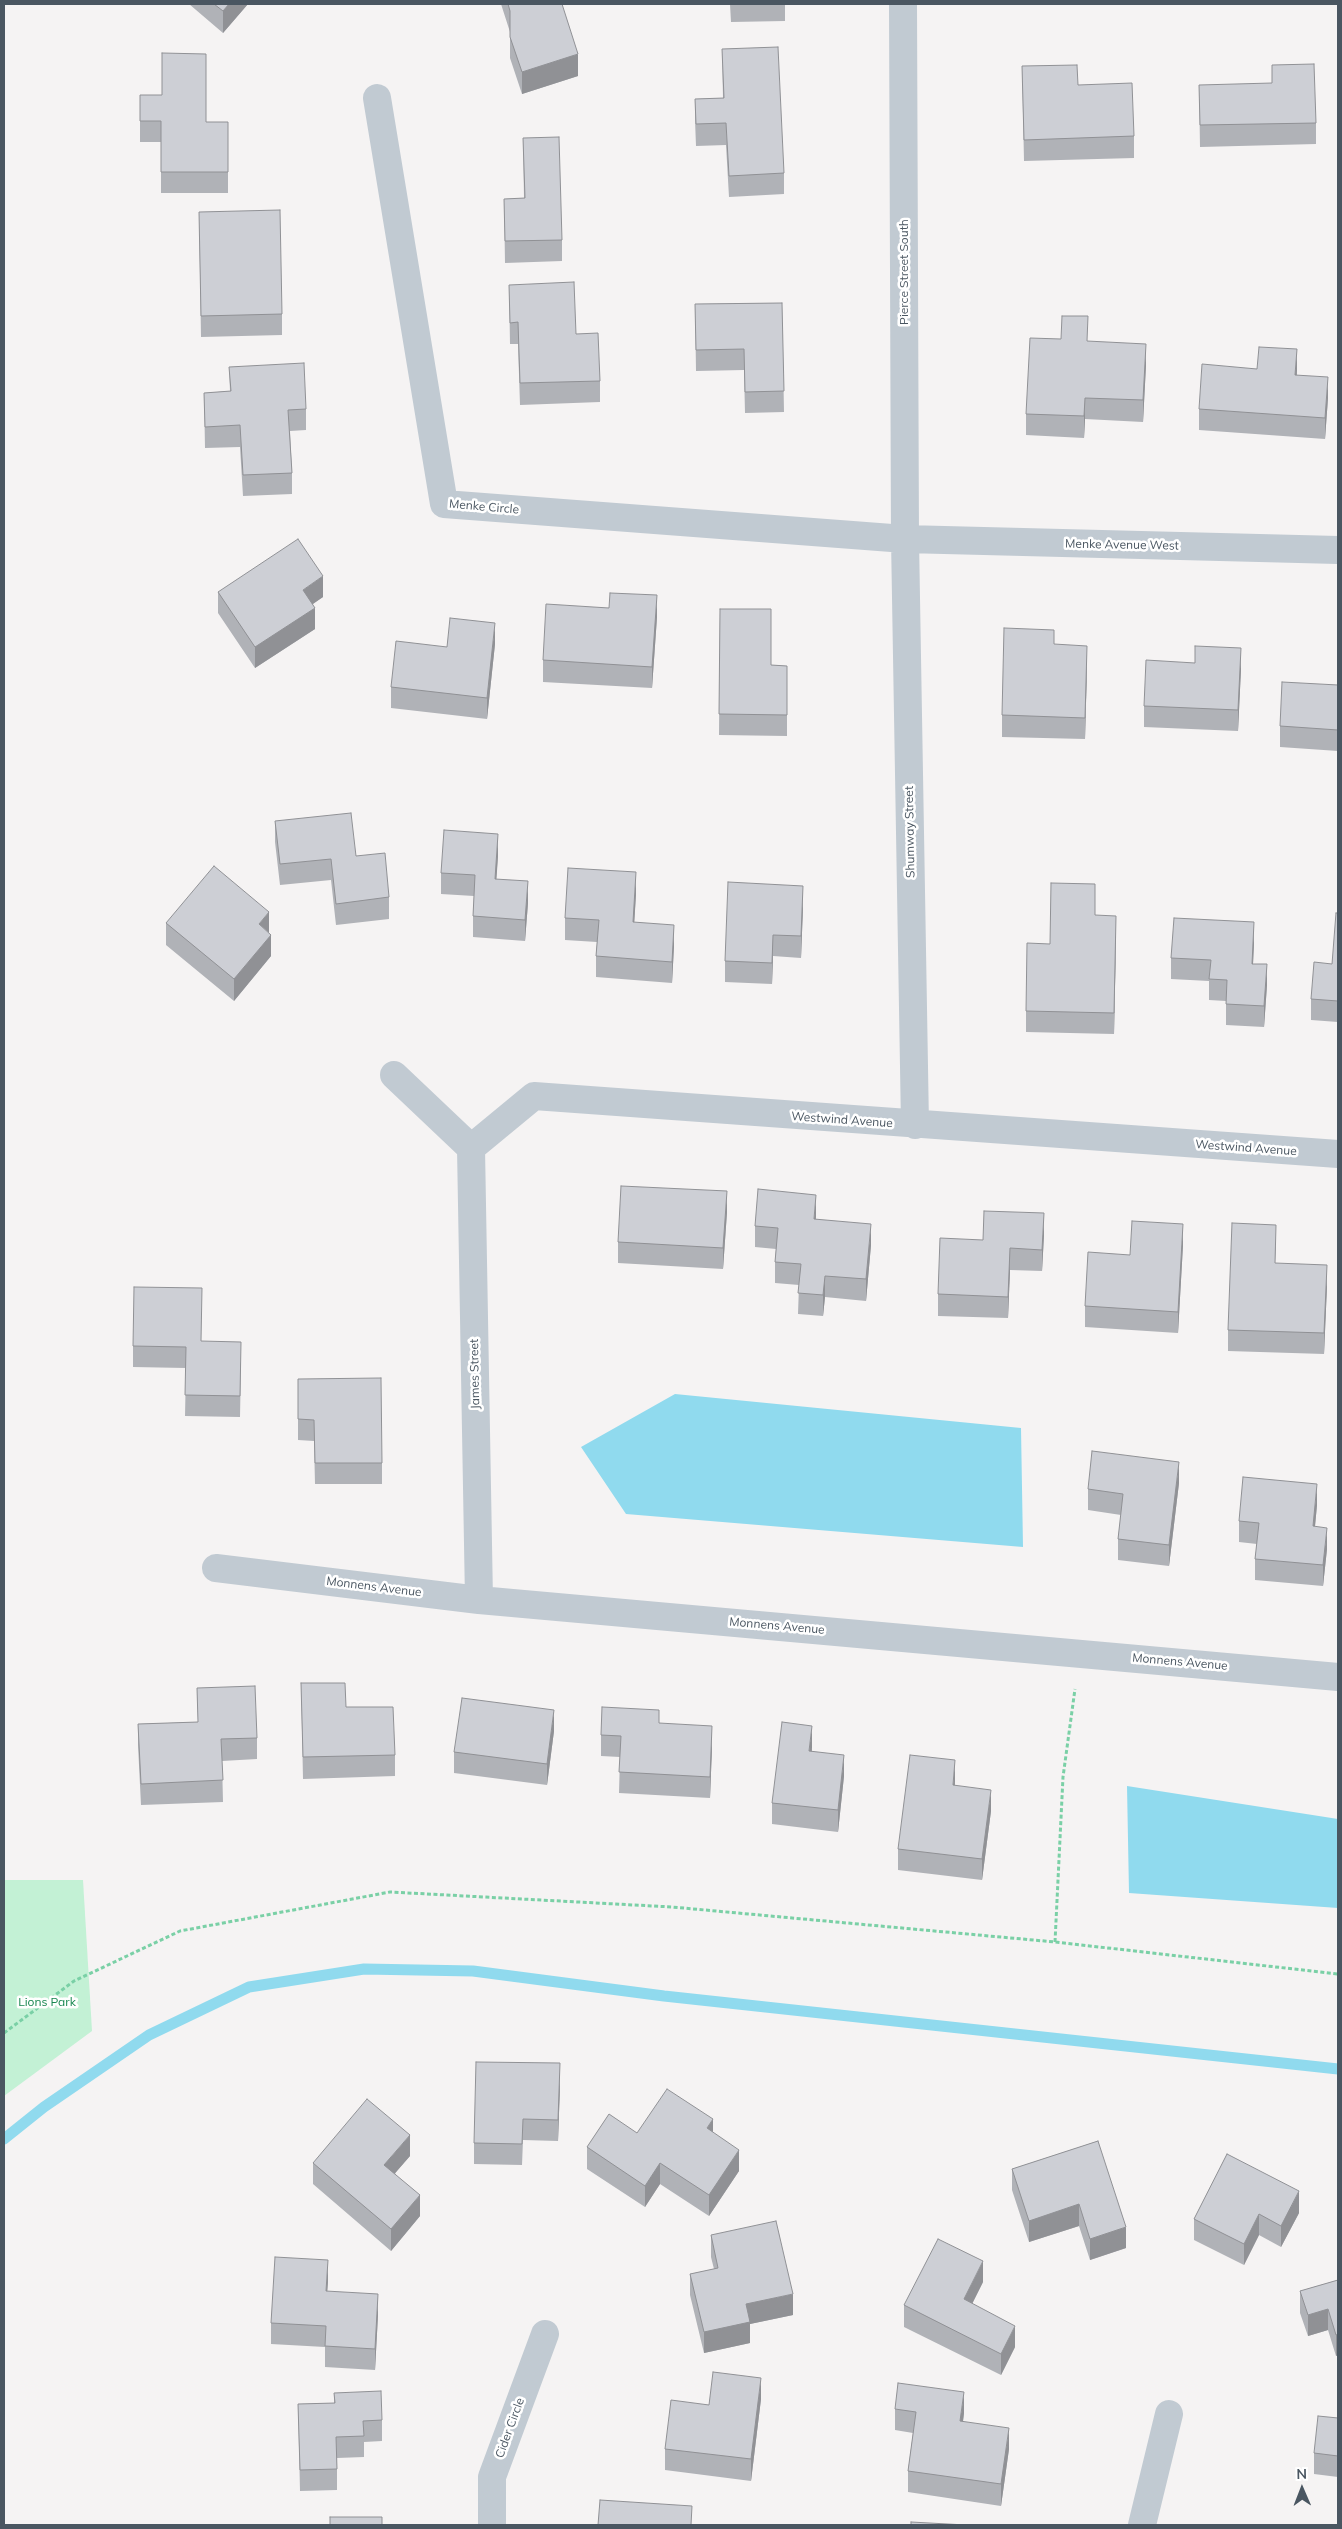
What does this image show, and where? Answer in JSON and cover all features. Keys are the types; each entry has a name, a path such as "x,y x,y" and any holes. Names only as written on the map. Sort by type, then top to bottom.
{"street":[{"name":"Pierce Street South","path":"903,4 905,540"},
{"name":"Menke Circle","path":"377,98 444,504 905,540"},
{"name":"Menke Avenue West","path":"905,540 1338,550"},
{"name":"Shumway Street","path":"905,540 915,1125"},
{"path":"394,1075 471,1148"},
{"name":"Westwind Avenue","path":"471,1148 534,1096 915,1125 1338,1154"},
{"name":"James Street","path":"471,1148 479,1600"},
{"name":"Monnens Avenue","path":"216,1568 479,1600 1338,1677"},
{"name":"Cider Circle","path":"492,2525 492,2477 545,2334"},
{"path":"1142,2525 1169,2414"}],"path":[{"path":"1055,1942 1063,1777 1080,1653"},
{"path":"4,2033 74,1981 180,1932 390,1892 672,1907 1055,1942 1338,1974"}],"green space":[{"name":"Lions Park","path":"4,1880 83,1880 92,2031 4,2096"}],"water":[{"path":"675,1394 1021,1428 1023,1547 626,1514 581,1447"},
{"path":"1127,1786 1338,1819 1338,1908 1129,1893"}],"building":[{"path":"214,4 229,4 223,11"},
{"path":"508,4 562,4 578,54 522,72 510,37 510,11"},
{"path":"778,47 784,173 729,176 726,123 696,124 695,99 724,98 722,49"},
{"path":"162,53 206,54 206,122 228,122 228,172 161,172 161,121 140,121 140,95 162,95"},
{"path":"1314,64 1316,123 1200,125 1199,85 1272,83 1272,65"},
{"path":"1077,65 1078,85 1132,83 1134,136 1024,140 1022,66"},
{"path":"559,137 562,240 505,241 504,199 525,198 523,138"},
{"path":"280,210 282,314 201,316 199,212"},
{"path":"574,282 576,334 598,333 600,381 520,383 518,322 510,323 509,285"},
{"path":"782,303 784,391 745,392 744,349 696,350 695,304"},
{"path":"1062,316 1088,316 1087,341 1146,344 1143,400 1085,398 1084,416 1026,414 1030,338 1061,339"},
{"path":"1259,347 1297,349 1295,375 1328,377 1325,418 1199,409 1202,364 1257,369"},
{"path":"304,363 306,409 288,410 292,473 243,475 240,425 205,427 204,393 231,391 229,367"},
{"path":"298,539 323,576 303,590 315,608 255,647 218,592"},
{"path":"610,593 657,595 652,667 543,660 546,604 609,608"},
{"path":"720,609 771,609 771,665 787,666 787,715 719,714"},
{"path":"450,618 495,623 487,698 391,687 396,641 447,647"},
{"path":"1004,628 1054,630 1054,644 1087,646 1085,718 1002,715"},
{"path":"1195,646 1241,648 1238,710 1144,706 1146,660 1195,663"},
{"path":"1282,682 1338,685 1338,730 1280,726"},
{"path":"351,813 356,856 385,853 389,897 336,904 331,859 280,864 275,821"},
{"path":"444,830 498,834 495,879 528,881 525,920 473,916 475,875 441,873"},
{"path":"214,866 269,912 259,924 271,935 234,979 166,923"},
{"path":"568,868 636,872 633,922 674,925 672,962 596,956 599,920 565,918"},
{"path":"728,882 803,886 801,936 773,935 772,963 725,961"},
{"path":"1051,883 1095,884 1095,915 1116,916 1114,1013 1026,1011 1027,943 1050,944"},
{"path":"1336,913 1338,913 1338,1001 1311,999 1314,962 1332,964"},
{"path":"1174,918 1254,922 1252,964 1267,964 1264,1006 1226,1004 1227,980 1209,979 1211,960 1171,958"},
{"path":"621,1186 727,1191 723,1248 618,1242"},
{"path":"758,1189 816,1195 814,1219 871,1224 866,1279 825,1276 823,1295 798,1293 801,1264 775,1262 778,1228 755,1226"},
{"path":"984,1211 1044,1213 1042,1250 1010,1248 1008,1297 938,1294 940,1238 983,1240"},
{"path":"1132,1221 1183,1224 1178,1312 1085,1306 1088,1252 1130,1255"},
{"path":"1232,1223 1276,1225 1275,1263 1327,1265 1324,1333 1228,1330"},
{"path":"134,1287 202,1288 201,1341 241,1342 240,1396 185,1395 186,1347 133,1346"},
{"path":"381,1378 382,1463 315,1463 314,1420 298,1419 298,1379"},
{"path":"1092,1451 1179,1462 1169,1545 1118,1539 1123,1494 1088,1489"},
{"path":"1243,1477 1317,1484 1313,1526 1327,1528 1323,1565 1255,1559 1259,1523 1239,1521"},
{"path":"301,1683 345,1683 346,1707 393,1707 395,1755 303,1757"},
{"path":"255,1686 257,1738 221,1739 223,1780 141,1784 138,1724 198,1722 197,1688"},
{"path":"462,1698 554,1710 547,1764 454,1752"},
{"path":"602,1707 659,1710 659,1723 712,1726 710,1777 619,1772 621,1736 601,1735"},
{"path":"782,1722 812,1726 809,1751 844,1755 838,1810 772,1803"},
{"path":"910,1755 955,1760 953,1785 991,1790 982,1859 898,1849"},
{"path":"476,2062 560,2063 558,2120 523,2119 522,2144 474,2143"},
{"path":"667,2089 713,2119 707,2128 739,2150 709,2195 660,2163 645,2186 587,2147 609,2114 637,2133"},
{"path":"367,2099 410,2135 384,2165 420,2195 391,2229 313,2163"},
{"path":"1098,2141 1126,2227 1090,2239 1079,2204 1029,2221 1012,2169"},
{"path":"1227,2154 1299,2191 1281,2226 1259,2214 1244,2244 1194,2219"},
{"path":"776,2221 793,2294 746,2304 750,2322 704,2332 690,2274 718,2268 711,2235"},
{"path":"938,2239 983,2261 964,2299 1015,2326 1001,2354 904,2305"},
{"path":"275,2257 328,2260 326,2291 378,2294 375,2349 325,2346 326,2326 271,2323"},
{"path":"1338,2280 1338,2334 1336,2335 1328,2309 1308,2315 1300,2291"},
{"path":"713,2372 761,2378 751,2459 665,2449 671,2400 709,2405"},
{"path":"898,2383 964,2392 960,2421 1009,2428 1001,2484 908,2471 916,2412 895,2409"},
{"path":"381,2391 382,2420 363,2421 364,2436 336,2437 337,2469 300,2470 298,2404 335,2403 334,2393"},
{"path":"1318,2416 1338,2418 1338,2456 1314,2453"},
{"path":"600,2500 692,2506 691,2525 598,2525"},
{"path":"330,2517 382,2517 382,2525 330,2525"},
{"path":"911,2522 966,2525 911,2525"}],"waterway":[{"path":"4,2139 44,2107 149,2035 249,1987 364,1969 473,1971 664,1996 1338,2069"}]}
